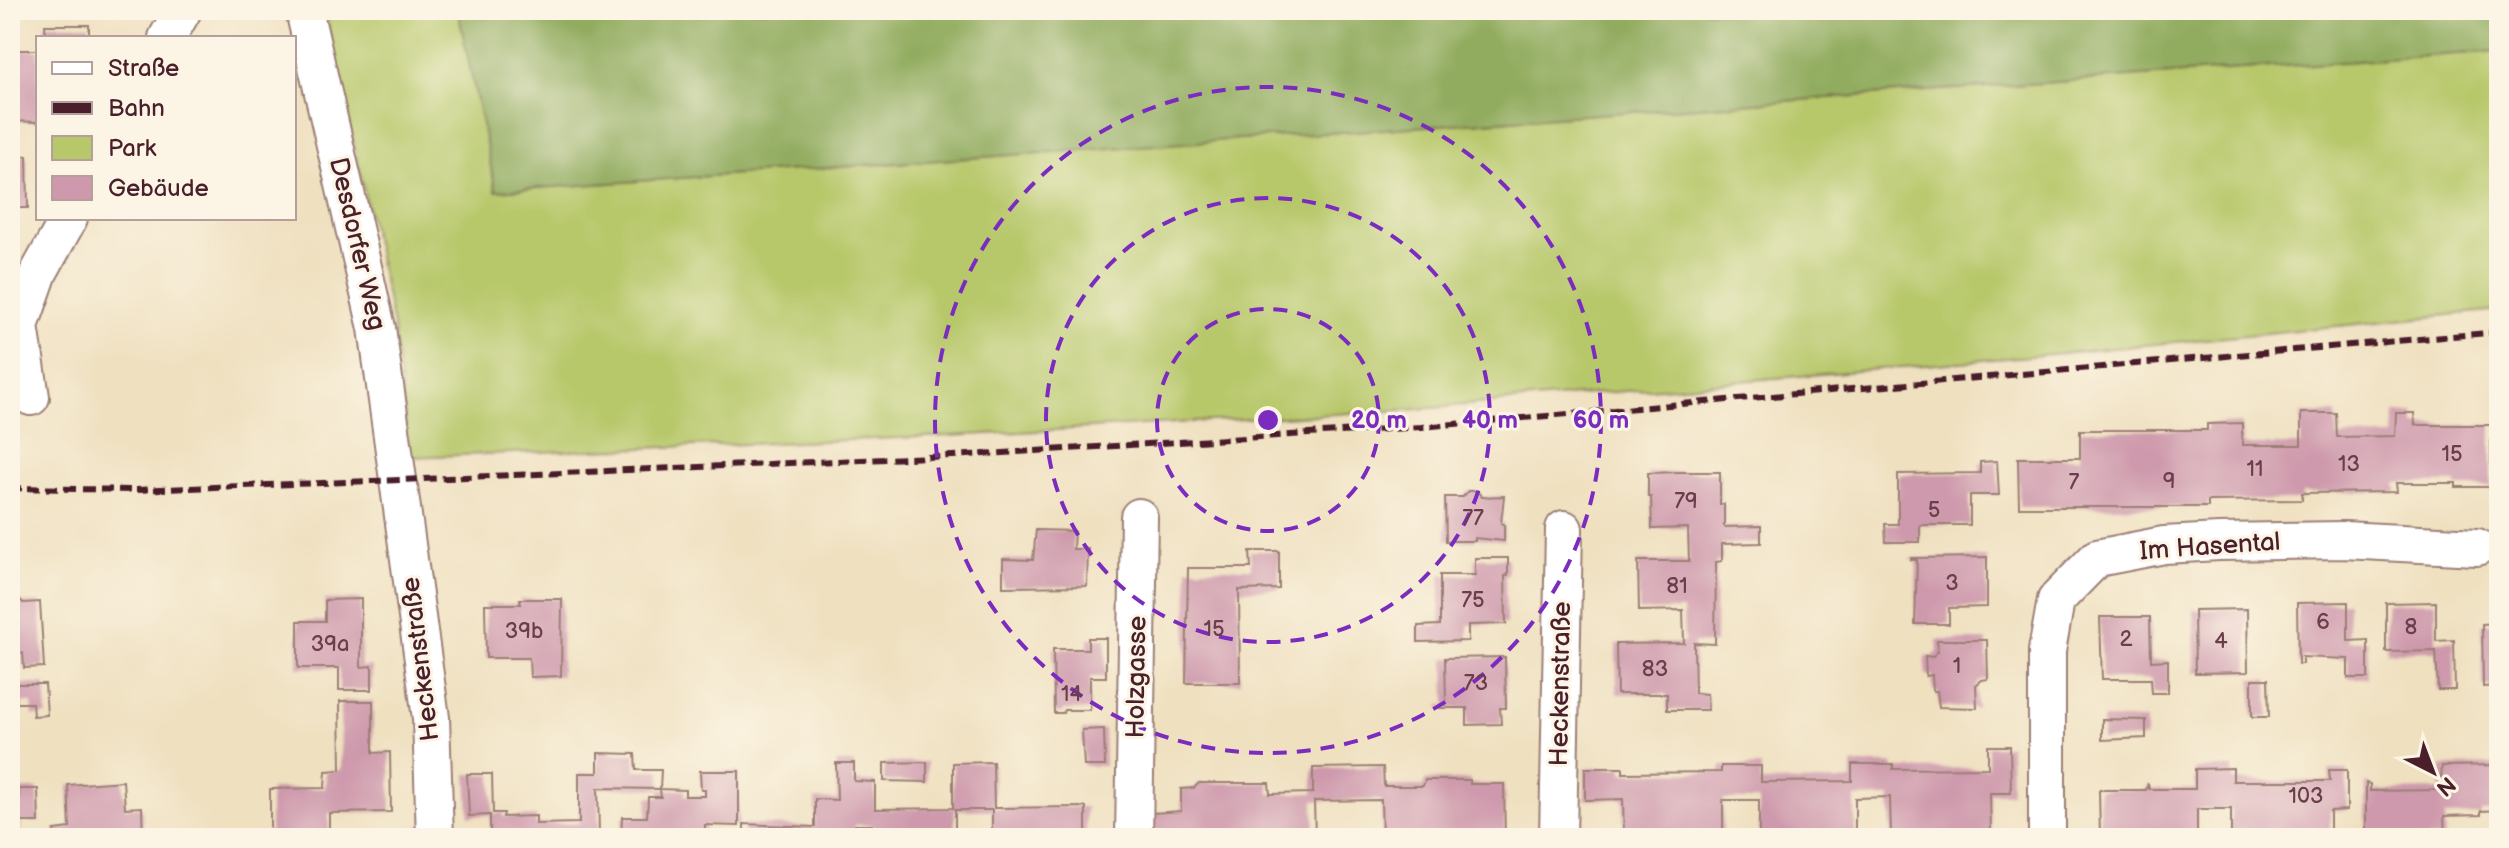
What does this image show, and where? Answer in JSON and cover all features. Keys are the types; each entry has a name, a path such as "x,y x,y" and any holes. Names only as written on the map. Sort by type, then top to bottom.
{"street":[{"path":"168,36 183,10"},
{"name":"Desdorfer Weg","path":"304,10 377,328 399,480"},
{"path":"31,397 20,326 39,272 68,220"},
{"name":"Heckenstraße","path":"399,480 431,718 435,838"},
{"name":"Holzgasse","path":"1134,838 1139,517"},
{"name":"Heckenstraße","path":"1558,838 1564,529"},
{"name":"Im Hasental","path":"2047,838 2049,638 2056,600 2097,558 2164,545 2219,542 2344,540 2477,547"}],"green space":[{"path":"325,10 458,10 496,191 2499,51 2499,310 2064,353 1420,409 951,436 410,457 393,326"},
{"path":"458,10 2499,10 2499,51 496,191"}],"building":[{"path":"45,25 89,25 89,36 46,36"},
{"path":"11,50 36,50 36,122 10,121"},
{"path":"10,155 27,156 28,208 10,208"},
{"path":"2301,413 2336,413 2337,437 2395,436 2396,413 2414,413 2415,425 2491,425 2491,487 2456,487 2456,483 2396,483 2397,492 2302,493 2302,500 2208,501 2208,507 2019,507 2018,458 2080,458 2080,430 2207,430 2207,424 2242,423 2242,445 2301,445"},
{"path":"1997,461 1999,495 1970,495 1970,525 1920,525 1920,542 1886,542 1885,524 1898,524 1898,474 1980,473 1980,462"},
{"path":"1720,472 1724,527 1761,526 1761,543 1722,544 1722,561 1716,562 1715,644 1694,643 1695,693 1707,694 1708,710 1667,710 1667,694 1617,694 1616,644 1684,643 1683,610 1639,611 1638,561 1689,561 1688,528 1652,529 1648,473"},
{"path":"1468,491 1477,491 1482,497 1504,496 1501,523 1504,525 1504,541 1475,538 1475,541 1446,541 1445,497 1463,497"},
{"path":"1036,530 1074,531 1073,549 1088,549 1087,586 1003,587 1003,559 1033,560"},
{"path":"1250,551 1279,551 1279,589 1239,590 1240,683 1186,683 1188,568 1251,568"},
{"path":"1987,557 1987,607 1949,608 1949,624 1915,624 1917,560 1911,558"},
{"path":"1475,558 1508,558 1508,575 1505,576 1506,624 1468,625 1468,641 1418,642 1418,626 1440,625 1440,575 1475,575"},
{"path":"10,595 16,595 23,603 40,602 44,667 24,668 23,653 10,654"},
{"path":"361,599 361,667 372,666 372,690 339,690 339,668 298,668 298,621 325,621 325,600"},
{"path":"520,599 562,599 561,676 530,677 529,658 486,658 485,604 521,604"},
{"path":"2348,602 2348,641 2368,640 2368,678 2348,678 2348,659 2302,657 2302,664 2298,664 2297,603"},
{"path":"2436,602 2436,641 2454,640 2455,690 2438,690 2436,651 2386,652 2386,603"},
{"path":"2247,609 2248,672 2195,673 2194,610"},
{"path":"2100,617 2150,617 2151,661 2168,660 2168,693 2152,693 2151,679 2102,679"},
{"path":"2499,623 2499,686 2483,687 2482,624"},
{"path":"1088,638 1106,638 1106,677 1090,677 1090,710 1054,713 1053,649 1088,649"},
{"path":"1937,640 1987,640 1988,679 1976,685 1977,708 1939,707 1937,691 1933,691 1932,675 1926,676 1925,656 1932,657 1938,651"},
{"path":"1505,657 1506,708 1500,708 1501,724 1467,725 1467,708 1439,708 1446,705 1445,658"},
{"path":"2252,679 2268,679 2269,717 2252,717"},
{"path":"15,684 45,684 47,715 33,716 32,703 17,703"},
{"path":"340,701 373,701 373,753 390,752 391,812 329,813 329,838 270,838 270,789 325,788 326,771 341,770"},
{"path":"2102,719 2146,720 2146,738 2102,740"},
{"path":"1104,729 1105,766 1084,766 1082,730"},
{"path":"1988,746 2010,746 2011,793 1990,793 1991,835 1891,836 1890,797 1855,798 1855,837 1759,838 1759,800 1723,800 1723,837 1624,838 1623,799 1585,800 1585,768 1623,768 1623,773 1721,772 1721,766 1761,766 1761,782 1852,781 1852,764 1893,764 1893,769 1988,768"},
{"path":"598,753 635,754 636,770 661,770 660,789 598,788 599,835 584,835 584,838 490,838 490,815 469,816 467,774 492,774 493,813 504,813 503,817 536,816 536,824 579,823 579,773 598,773"},
{"path":"927,762 927,782 884,781 884,763"},
{"path":"993,762 994,808 1086,807 1086,838 992,838 992,810 955,810 955,838 872,838 872,825 855,825 855,833 842,833 842,838 744,838 744,824 815,827 815,799 837,800 836,763 854,763 854,781 875,782 875,809 953,808 953,763"},
{"path":"2498,765 2499,810 2481,811 2481,815 2444,816 2445,838 2366,838 2366,783 2370,784 2370,791 2440,790 2442,766"},
{"path":"1383,767 1384,786 1423,786 1425,780 1504,784 1505,838 1382,838 1381,800 1314,801 1315,838 1153,838 1153,813 1181,811 1181,789 1194,788 1199,783 1269,783 1270,794 1313,793 1313,768"},
{"path":"2233,768 2233,781 2330,781 2329,770 2347,770 2347,810 2330,811 2330,838 2231,838 2231,809 2197,809 2197,837 2100,838 2099,790 2146,790 2148,783 2149,789 2195,789 2195,769"},
{"path":"700,771 739,771 739,826 705,825 705,838 621,838 622,817 647,817 648,797 661,797 660,789 685,790 685,796 705,796 705,790 701,790"},
{"path":"123,781 125,808 142,807 143,838 55,838 54,830 70,828 68,785"},
{"path":"19,789 38,789 39,822 21,822 21,838 10,838 10,802 19,802"}],"railway":[{"path":"10,488 136,490 399,480 953,456 1421,427 2499,332"}]}
